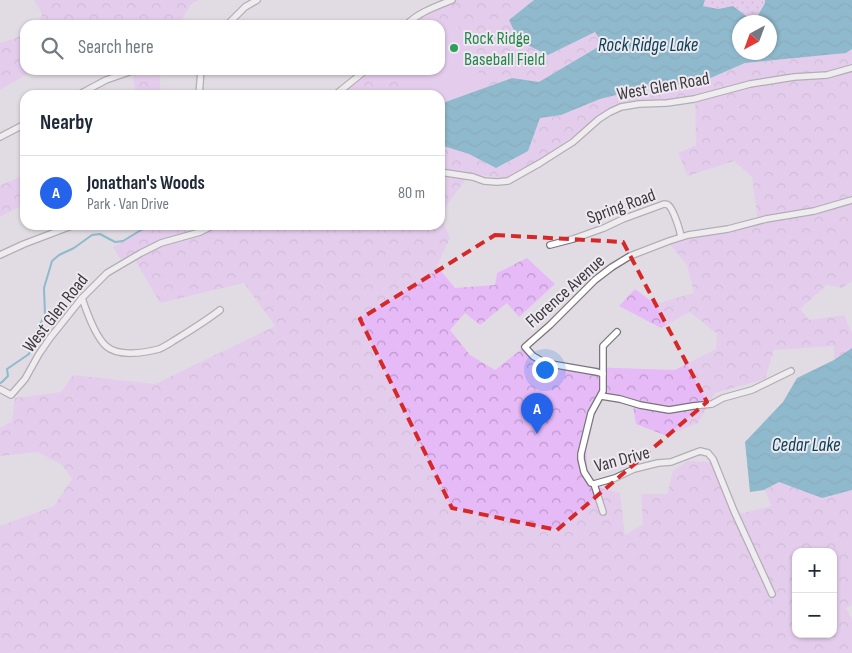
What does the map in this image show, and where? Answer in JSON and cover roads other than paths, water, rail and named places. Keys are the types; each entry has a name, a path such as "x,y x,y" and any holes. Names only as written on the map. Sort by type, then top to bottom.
{"street":[{"path":"232,20 245,7 257,0"},
{"path":"412,20 429,9 452,0"},
{"name":"West Glen Road","path":"445,173 473,176 484,181 508,181 540,164 573,142 599,119 621,106 694,99 750,84 794,77 827,76 852,68"},
{"path":"87,90 120,75"},
{"path":"200,90 201,75"},
{"path":"341,90 360,75"},
{"path":"0,137 20,127"},
{"name":"Florence Avenue","path":"603,374 545,363 533,356 525,347 595,280 612,267 630,256 669,240 728,229 766,219 814,211 852,200"},
{"name":"Spring Road","path":"550,245 604,228 664,204 670,207 682,237"},
{"path":"0,255 61,230"},
{"name":"West Glen Road","path":"0,389 12,395 25,379 50,338 82,298 107,273 161,243 204,230"},
{"path":"82,298 102,341 109,348 119,353 135,353 160,349 220,310"},
{"name":"Van Drive","path":"617,332 603,346 603,391 591,413 581,454 584,472 591,483 594,484 634,469 671,462 703,451 708,453 713,459 734,511 772,594"},
{"path":"601,396 669,410 712,404 723,398 752,390 791,371"},
{"path":"594,484 603,512"}],"water":[{"name":"Rock Ridge Lake","path":"534,0 705,0 703,6 718,9 733,6 745,15 732,15 732,60 775,60 745,63 699,83 648,87 600,99 561,115 540,118 528,151 496,168 469,154 445,147 445,102 512,78 539,82 603,44 595,32 548,55 519,41 509,20"},
{"name":"Rock Ridge Lake","path":"765,0 852,0 852,49 846,53 777,60 777,15 758,15"},
{"name":"Cedar Lake","path":"852,348 852,490 822,498 779,482 764,490 750,492 745,442 783,402 797,378 834,360"}],"waterway":[{"path":"0,383 8,376 7,369 29,354 35,334 45,315 44,288 52,261 92,235 100,234 115,242 123,241 141,230"}],"place":[{"name":"Rock Ridge Baseball Field","path":"454,48"},
{"name":"Jonathan's Woods","path":"537,434"}]}
